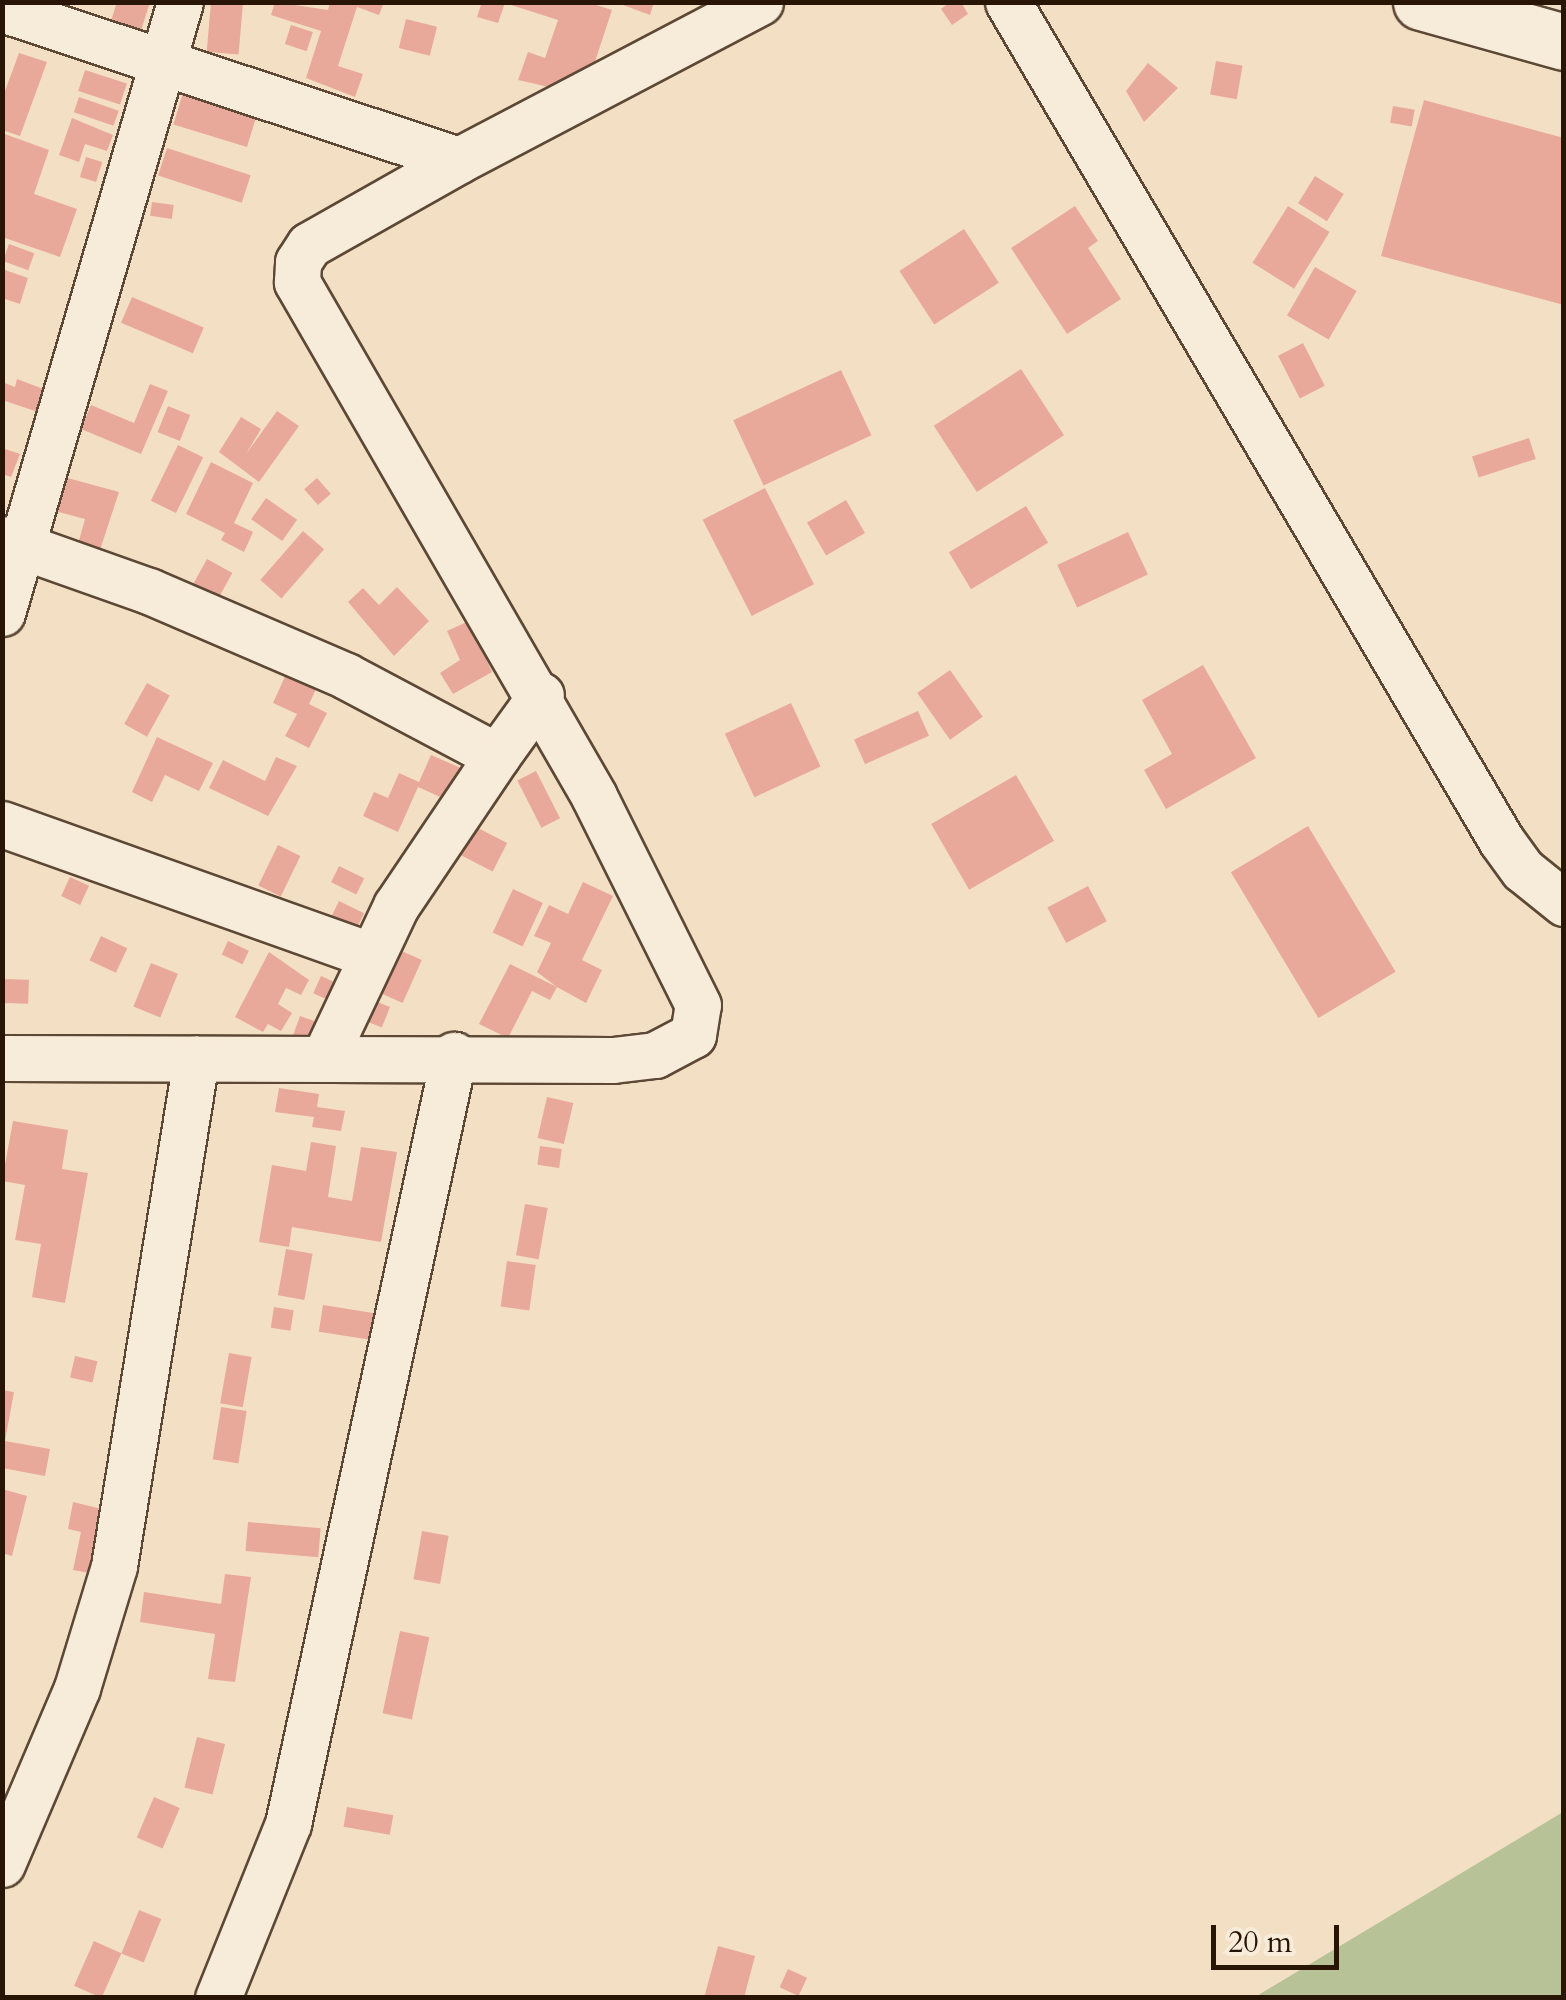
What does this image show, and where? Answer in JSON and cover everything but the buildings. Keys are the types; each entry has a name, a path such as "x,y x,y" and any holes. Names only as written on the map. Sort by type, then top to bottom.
{"street":[{"path":"2,614 15,543 180,2"},
{"path":"2,1058 655,1055 681,1046 699,1020 698,1005 541,695 297,282 298,262 309,245 460,160 760,2"},
{"path":"1008,2 1500,840 1523,870 1564,903"},
{"path":"1422,2 1564,42"},
{"path":"2,9 460,160"},
{"path":"15,543 150,591 346,676 496,756"},
{"path":"326,1056 369,955 432,846 541,695"},
{"path":"2,824 369,955"},
{"path":"218,1998 288,1824 454,1055"},
{"path":"2,1864 77,1688 114,1566 196,1059"}],"green space":[{"path":"1563,1812 1563,1997 1255,1997"}]}
